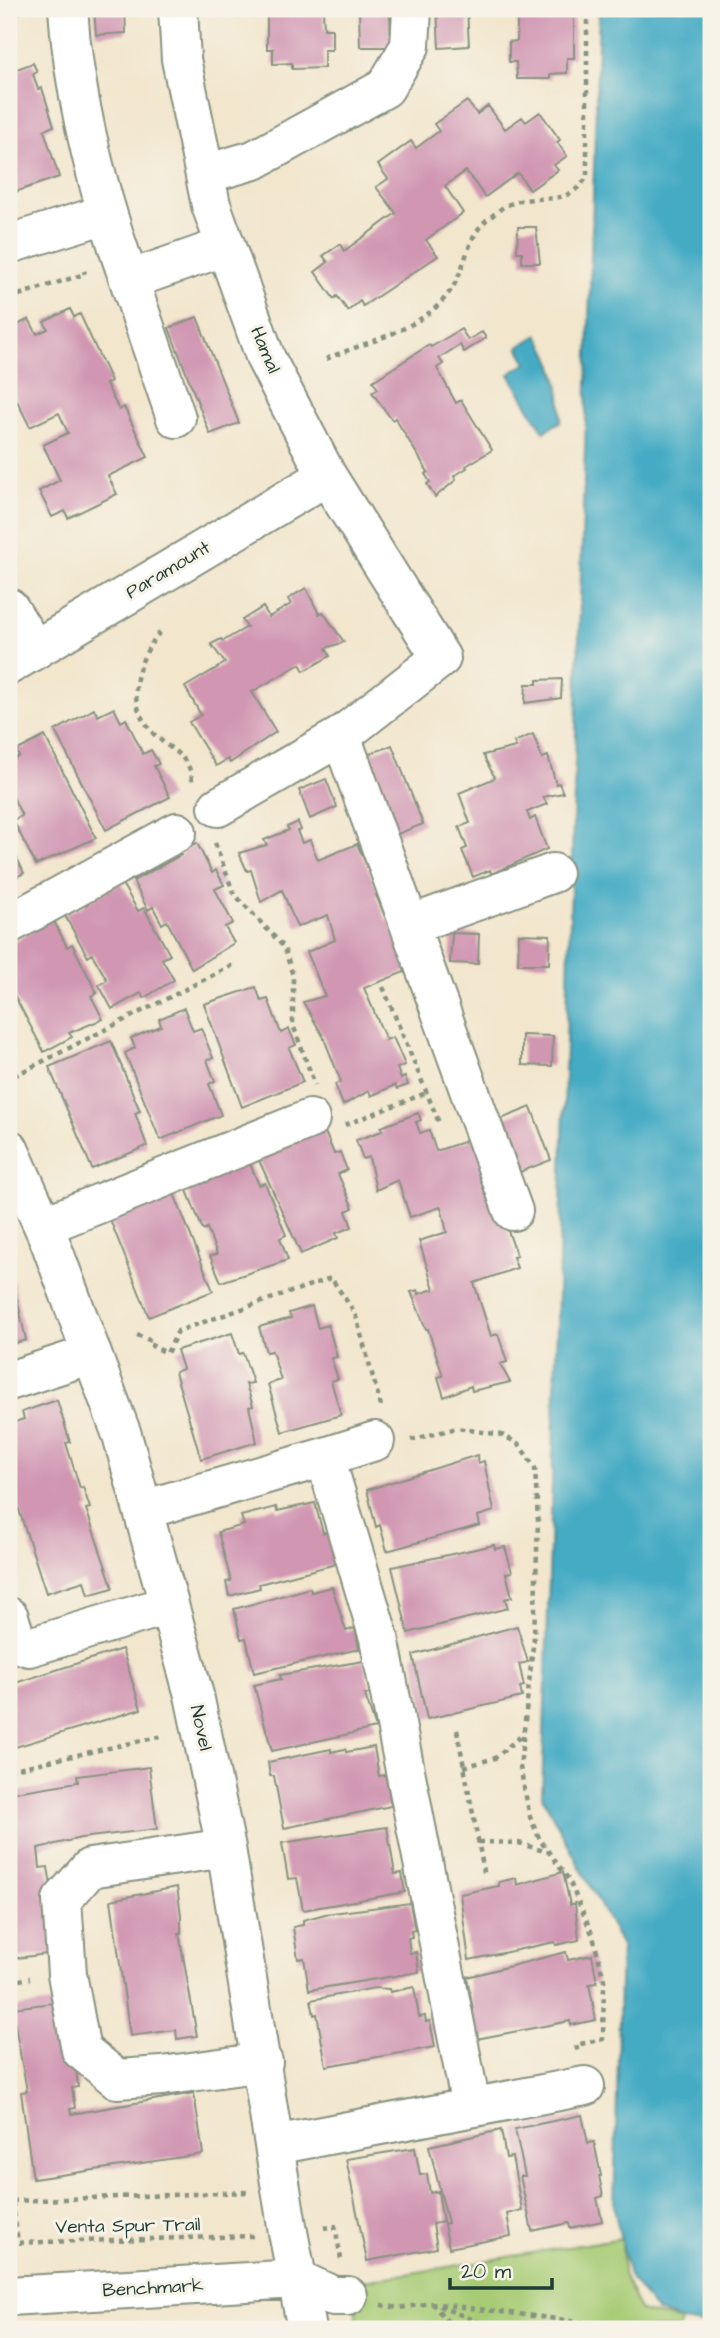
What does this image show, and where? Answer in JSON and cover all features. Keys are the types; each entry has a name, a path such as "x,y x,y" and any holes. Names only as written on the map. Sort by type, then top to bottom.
{"street":[{"path":"68,9 72,68 106,214 176,418"},
{"name":"Hamal","path":"178,9 181,60 211,205 266,359 327,476 441,658 341,736"},
{"path":"205,174 254,160 385,88 410,46 412,9"},
{"path":"9,244 106,214"},
{"path":"129,280 226,246"},
{"name":"Paramount","path":"22,657 327,476"},
{"path":"9,608 22,657"},
{"path":"9,924 341,736 513,1211"},
{"path":"410,925 553,873"},
{"path":"43,1226 322,1112"},
{"name":"Novel","path":"9,1149 43,1226 122,1435 194,1695 226,1848 237,1928 263,2062 307,2329"},
{"path":"9,1381 92,1354"},
{"path":"143,1510 325,1457 388,1434"},
{"path":"325,1457 379,1638 471,2106"},
{"path":"9,1617 17,1643 30,1647 169,1605"},
{"path":"226,1848 90,1868 62,1900 67,1974 81,2050 117,2079 162,2076 263,2062"},
{"path":"275,2145 471,2106 582,2072"},
{"path":"297,2279 333,2296 348,2296"},
{"name":"Benchmark","path":"9,2296 297,2279"}],"path":[{"path":"326,359 412,325 434,308 453,286 473,236 488,218 510,204 557,199 579,189 587,177 587,9"},
{"path":"9,299 85,274 82,263"},
{"path":"160,632 146,648 137,670 138,707 156,735 185,760 190,768 200,815 234,894 278,937 287,954 293,976 293,1026 322,1112 352,1123 426,1093"},
{"path":"14,1076 237,963"},
{"path":"383,987 442,1129"},
{"path":"137,1335 154,1342 152,1346 167,1353 178,1332 331,1278 355,1313 388,1434 457,1428 502,1435 519,1444 535,1468 538,1509 534,1637 531,1686 521,1735 520,1767 530,1817 548,1853 578,1895 593,1936 604,1980 603,2039 576,2045 582,2072"},
{"path":"457,1730 485,1877"},
{"path":"464,1767 495,1758 521,1735"},
{"path":"9,1770 163,1736"},
{"path":"478,1842 519,1843 548,1853"},
{"path":"9,1982 30,1979"},
{"path":"9,2173 18,2242"},
{"path":"12,2201 248,2192"},
{"path":"321,2228 335,2226"},
{"name":"Venta Spur Trail","path":"9,2243 249,2236"},
{"path":"348,2296 399,2308 431,2303 635,2329"},
{"path":"431,2303 454,2329"},
{"path":"431,2303 496,2329"},
{"path":"582,2329 590,2322"}],"green space":[{"path":"622,2238 623,2274 640,2311 681,2321 679,2329 359,2329 351,2283"}],"water":[{"path":"599,9 711,9 711,2325 681,2321 656,2311 629,2276 614,2208 621,1944 542,1796"},
{"path":"538,335 556,376 561,409 561,421 544,432 509,374 527,363 518,347"}],"building":[{"path":"9,9 21,9 20,13 14,12 12,27 9,27"},
{"path":"94,9 125,9 126,33 96,35"},
{"path":"267,9 323,9 324,29 332,29 332,50 324,50 324,68 292,69 292,63 273,64 273,49 267,49"},
{"path":"359,9 390,9 391,47 360,47"},
{"path":"437,9 467,9 469,46 439,48"},
{"path":"517,9 574,9 574,58 567,58 567,73 550,74 550,79 517,79 516,62 509,62 509,42 517,41"},
{"path":"33,63 37,72 33,74 38,89 42,88 54,126 44,130 59,177 9,194 9,75 15,73 14,70"},
{"path":"467,101 477,114 488,106 505,129 522,117 526,122 540,112 560,140 557,142 567,156 554,165 558,170 530,190 518,173 485,197 466,171 445,186 463,213 426,240 438,256 363,306 360,301 348,311 337,296 334,299 315,272 328,262 323,256 340,244 344,251 396,213 376,187 388,179 378,165 411,141 416,148 439,131 434,124"},
{"path":"518,227 536,227 540,263 522,263 522,252 517,252"},
{"path":"70,309 74,317 80,314 111,381 106,384 119,410 124,407 148,457 108,476 117,494 68,518 65,511 52,517 39,491 60,480 43,445 68,433 59,413 30,427 12,391 9,392 9,329 29,319 37,334 48,329 44,322"},
{"path":"197,317 239,423 210,434 169,328"},
{"path":"461,329 468,340 482,332 486,338 464,352 460,345 439,358 443,364 437,368 456,403 461,400 492,450 466,466 467,468 454,476 456,480 435,497 427,484 430,482 425,474 428,472 395,418 392,420 372,392 378,389 373,381 429,345 431,347"},
{"path":"306,588 319,614 323,612 344,642 326,648 330,656 304,671 300,664 252,692 276,732 230,763 228,759 216,766 189,722 201,715 185,687 225,663 211,644 221,639 223,641 247,627 242,620 263,607 269,617 291,604 288,599"},
{"path":"562,679 561,698 525,703 526,684 537,684 537,680"},
{"path":"114,708 121,722 126,719 143,754 151,750 159,764 154,766 170,797 106,830 55,731 94,709 98,716"},
{"path":"533,734 542,758 548,756 556,784 559,783 563,793 543,797 547,804 527,812 530,820 535,817 547,849 491,874 490,870 473,877 462,850 467,848 459,827 470,823 459,793 495,778 483,755 516,747 514,742"},
{"path":"45,736 96,838 36,865 13,820 22,816 9,789 9,761 19,756 16,751"},
{"path":"392,745 423,824 395,835 364,756"},
{"path":"326,779 337,807 310,819 299,790"},
{"path":"298,822 301,830 297,831 302,843 310,840 318,860 357,844 380,894 376,895 387,921 390,920 407,971 364,988 386,1040 393,1037 405,1065 397,1068 401,1079 405,1077 408,1085 397,1089 395,1085 371,1096 369,1091 343,1105 335,1084 341,1082 323,1036 303,1002 325,996 307,952 335,940 328,915 297,927 282,890 261,902 251,870 247,871 239,853 267,845 264,840 289,830 287,827"},
{"path":"9,841 24,873 9,881"},
{"path":"197,843 212,873 216,870 224,885 215,889 233,923 225,927 234,943 192,969 167,921 162,924 153,907 148,910 133,881 181,855 180,852"},
{"path":"121,882 138,911 144,908 170,955 162,959 174,980 144,998 141,993 112,1009 99,985 107,980 92,954 88,957 64,914"},
{"path":"52,917 67,947 72,944 97,993 91,996 103,1019 69,1033 72,1037 44,1052 9,985 9,945"},
{"path":"452,933 479,934 478,964 450,963"},
{"path":"519,934 550,935 549,964 518,964"},
{"path":"256,987 261,1001 268,999 281,1033 289,1029 296,1045 289,1048 303,1082 242,1107 204,1004"},
{"path":"184,1008 193,1031 201,1028 213,1058 207,1060 215,1081 209,1084 221,1115 160,1140 125,1053 135,1048 131,1038 161,1026 159,1019"},
{"path":"522,1035 553,1036 552,1066 522,1065"},
{"path":"111,1041 140,1111 135,1113 147,1146 92,1169 49,1067"},
{"path":"531,1107 551,1160 520,1172 501,1119"},
{"path":"418,1113 421,1120 416,1122 420,1133 429,1130 436,1151 475,1138 517,1256 513,1257 517,1268 474,1283 491,1336 498,1334 507,1362 500,1364 510,1382 472,1391 471,1386 444,1397 438,1377 443,1376 428,1329 411,1292 418,1290 419,1294 434,1289 419,1241 447,1232 441,1207 410,1217 398,1180 376,1190 369,1157 363,1159 356,1140 382,1131 381,1127"},
{"path":"323,1127 334,1154 340,1152 347,1170 338,1174 353,1208 346,1211 352,1227 336,1233 338,1238 301,1254 258,1158"},
{"path":"247,1157 259,1185 265,1183 286,1235 280,1238 288,1260 221,1282 210,1256 217,1254 207,1228 203,1230 184,1183"},
{"path":"171,1186 213,1291 149,1317 109,1217"},
{"path":"12,1275 26,1340 9,1345 9,1276"},
{"path":"312,1306 318,1328 328,1325 337,1357 331,1358 338,1379 331,1381 341,1415 282,1432 268,1384 281,1380 272,1351 266,1352 259,1327 291,1318 289,1313"},
{"path":"232,1333 239,1354 243,1353 253,1383 246,1384 253,1406 249,1407 257,1442 201,1459 175,1372 183,1369 177,1350"},
{"path":"57,1400 70,1442 66,1443 80,1488 83,1487 90,1508 86,1509 113,1588 88,1595 84,1581 46,1593 9,1479 9,1424 24,1419 22,1412"},
{"path":"477,1455 478,1463 484,1461 494,1511 478,1516 480,1525 387,1551 380,1525 376,1527 367,1490"},
{"path":"315,1503 323,1533 329,1532 336,1564 259,1584 260,1588 229,1596 226,1582 231,1581 218,1532 244,1525 241,1516 276,1507 277,1511"},
{"path":"494,1545 495,1549 505,1547 512,1572 506,1573 512,1597 505,1599 508,1608 408,1633 392,1567"},
{"path":"332,1587 346,1631 355,1628 359,1649 254,1673 246,1638 241,1639 234,1609 310,1588 311,1592"},
{"path":"517,1626 528,1662 519,1664 524,1686 520,1687 522,1697 427,1719 413,1655"},
{"path":"122,1649 141,1709 9,1749 9,1685"},
{"path":"364,1661 371,1693 365,1695 376,1728 272,1751 254,1685 281,1679 280,1675"},
{"path":"374,1747 379,1776 386,1775 391,1806 284,1828 274,1776 270,1776 268,1762 331,1749 331,1752 345,1749 346,1752"},
{"path":"149,1767 157,1829 81,1838 38,1848 40,1868 48,1867 62,1952 9,1959 9,1793 78,1782 77,1776"},
{"path":"387,1827 395,1874 402,1873 405,1892 303,1910 297,1878 288,1879 282,1843"},
{"path":"563,1872 570,1905 575,1903 579,1940 556,1945 555,1942 469,1960 460,1894 499,1886 499,1882 516,1878 517,1885"},
{"path":"177,1887 181,1915 179,1933 197,2036 177,2039 176,2030 130,2036 111,1900"},
{"path":"410,1903 415,1930 411,1931 412,1937 408,1938 410,1953 416,1952 419,1972 309,1990 304,1958 298,1959 293,1927 303,1925 303,1920 325,1914"},
{"path":"566,1952 568,1960 592,1955 597,1983 589,1984 596,2020 571,2025 570,2021 471,2040 466,2011 473,2010 467,1977"},
{"path":"414,1987 419,2017 425,2016 426,2022 430,2021 435,2047 326,2066 317,2014 314,2015 311,2000 375,1988 389,1989 390,1992"},
{"path":"69,2001 78,2087 72,2088 75,2108 70,2109 71,2114 194,2093 203,2154 33,2179 21,2092 27,2091 12,2008"},
{"path":"582,2115 588,2143 594,2142 601,2176 603,2196 597,2198 602,2221 570,2228 569,2223 532,2231 520,2176 525,2176 515,2129"},
{"path":"501,2130 506,2158 512,2157 522,2210 507,2214 511,2236 449,2248 444,2224 448,2223 429,2146"},
{"path":"415,2148 420,2175 427,2174 430,2193 438,2191 443,2222 433,2224 437,2248 367,2261 346,2159"}]}
